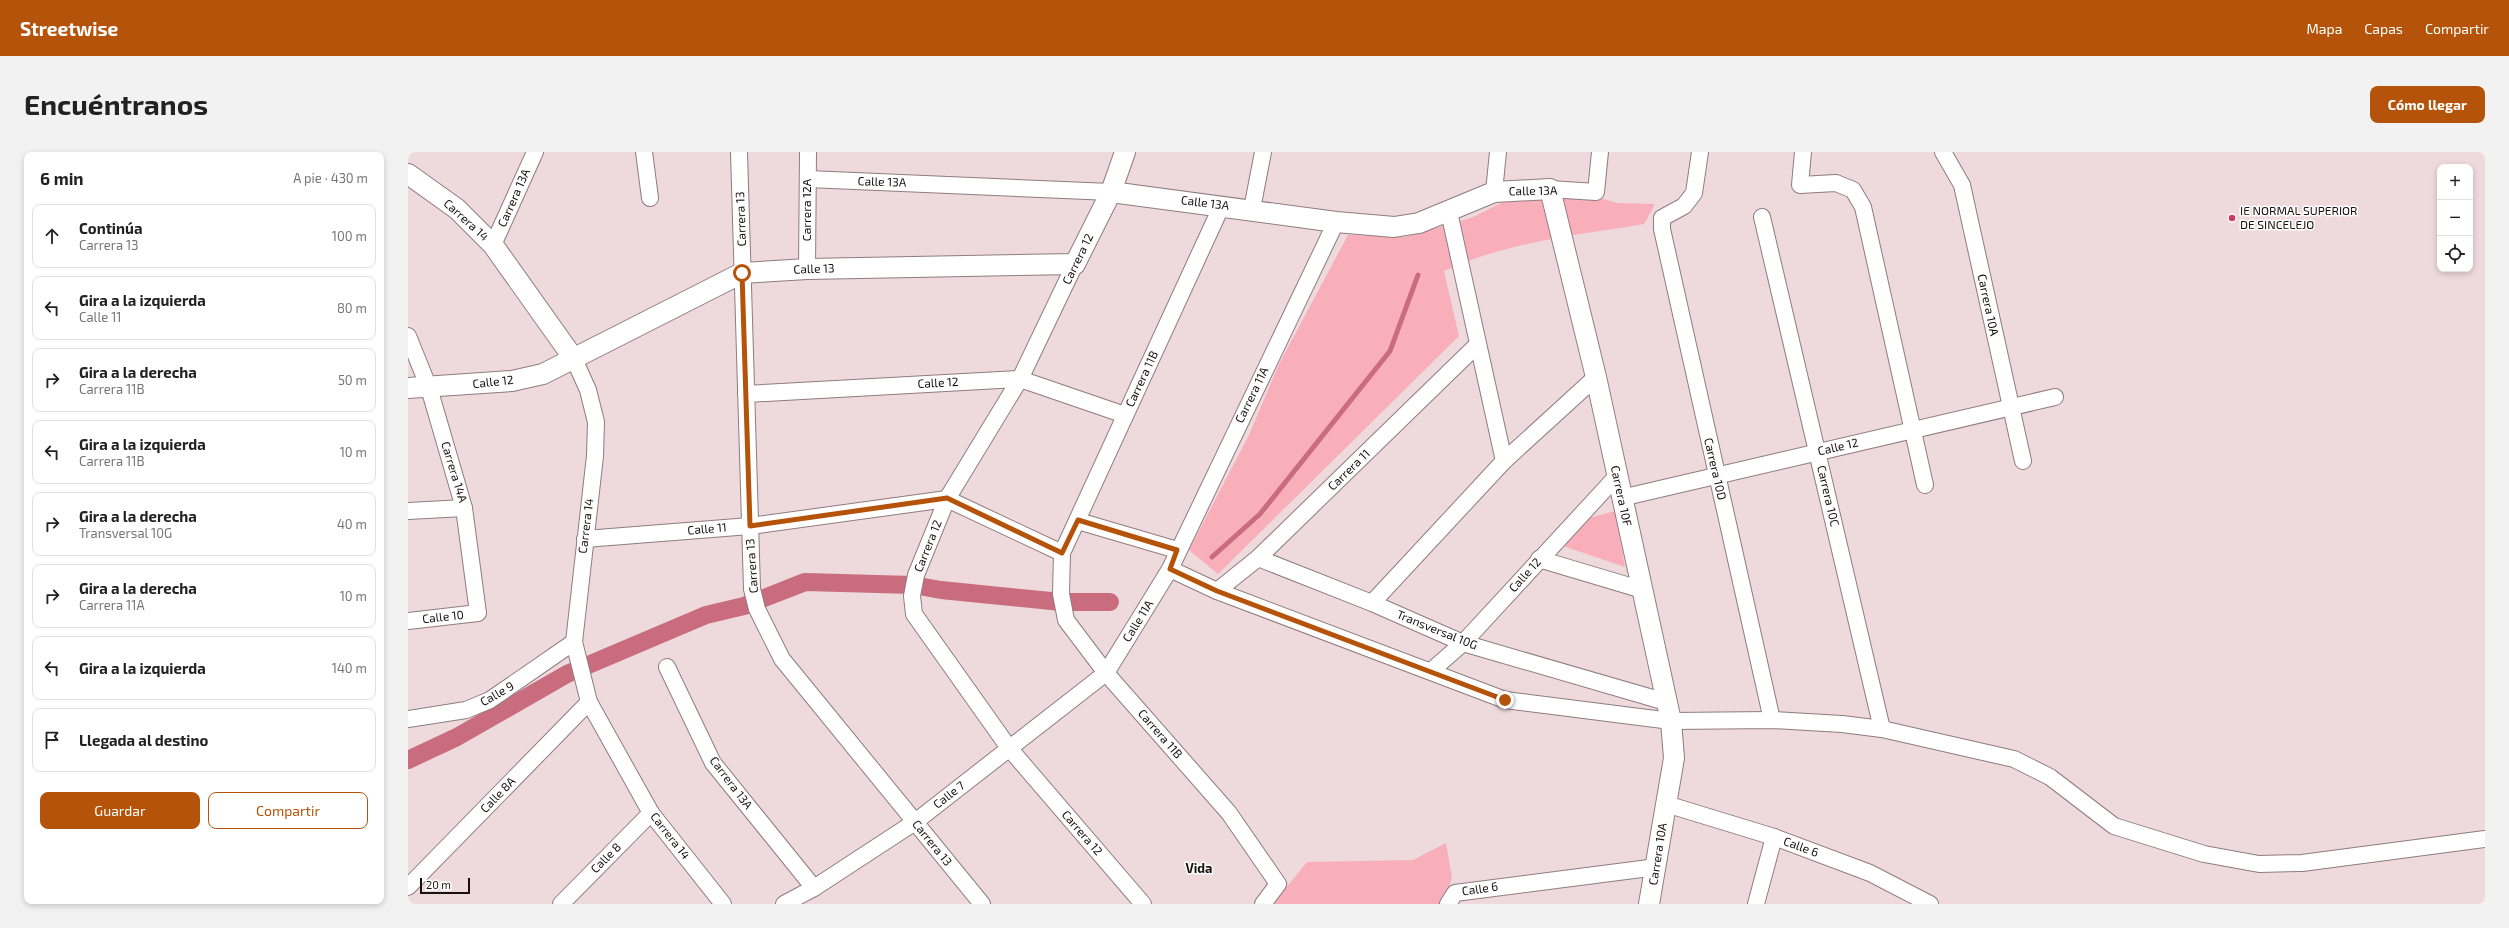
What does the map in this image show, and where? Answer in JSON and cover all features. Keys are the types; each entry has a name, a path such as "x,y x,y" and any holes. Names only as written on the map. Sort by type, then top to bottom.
{"street":[{"name":"Carrera 13A","path":"493,245 535,152"},
{"path":"644,152 650,198"},
{"name":"Carrera 13","path":"739,152 752,589 757,609 782,659 982,904"},
{"name":"Carrera 12A","path":"807,269 808,152"},
{"name":"Carrera 12","path":"1125,152 1111,192 1020,379 947,498 916,575 912,596 914,614 1010,748 1143,904"},
{"path":"1252,209 1263,152"},
{"path":"1494,192 1498,152"},
{"name":"Calle 13A","path":"808,179 1111,192 1222,205 1336,222 1394,227 1419,223 1449,212 1494,192 1550,189 1596,192 1600,152"},
{"name":"Carrera 10D","path":"1700,152 1694,193 1684,206 1662,218 1662,229 1716,476 1772,720"},
{"path":"1803,152 1800,185 1836,183 1853,190 1863,207 1925,485"},
{"name":"Carrera 10A","path":"1943,152 1962,185 2023,461"},
{"name":"Carrera 14","path":"408,174 456,209 493,245 574,359 588,390 596,422 595,456 574,642 582,684 589,702 651,813 723,904"},
{"name":"Carrera 10F","path":"1550,189 1596,377 1668,712 1674,758 1666,804"},
{"name":"Carrera 11B","path":"1222,205 1062,553 1061,594 1066,620 1106,673 1228,813 1278,884 1263,904"},
{"path":"1449,212 1477,345 1504,461"},
{"name":"Carrera 10C","path":"1762,217 1882,729"},
{"name":"Carrera 11A","path":"1170,569 1177,550 1336,222"},
{"name":"Calle 13","path":"574,359 742,273 807,269 1075,264"},
{"name":"Carrera 14A","path":"408,336 428,388 464,508 478,613"},
{"name":"Carrera 11","path":"1217,591 1258,558 1477,345"},
{"name":"Calle 12","path":"408,388 428,388 512,381 543,374 574,359"},
{"path":"1372,603 1504,461 1596,377"},
{"name":"Calle 12","path":"746,394 1020,379 1125,415"},
{"name":"Calle 12","path":"1621,498 2055,397"},
{"name":"Calle 12","path":"1431,671 1463,643 1617,476"},
{"path":"947,498 1062,553"},
{"name":"Calle 11","path":"585,539 750,526 947,498"},
{"path":"408,511 464,508"},
{"path":"1078,520 1177,550"},
{"name":"Transversal 10G","path":"1258,558 1372,603 1463,643 1668,712"},
{"path":"1539,559 1643,590"},
{"path":"1170,569 1217,591 1505,700 1842,724 1882,729 2014,759 2050,777 2114,826 2204,854 2259,864 2302,863 2485,839"},
{"name":"Calle 11A","path":"1106,673 1170,569"},
{"name":"Calle 10","path":"408,621 478,613"},
{"name":"Calle 9","path":"408,719 466,710 490,700 574,642"},
{"name":"Carrera 13A","path":"667,667 713,763 814,888"},
{"name":"Calle 7","path":"784,904 814,888 915,822 1106,673"},
{"name":"Calle 8A","path":"408,887 589,702"},
{"name":"Carrera 10A","path":"1649,904 1666,804"},
{"name":"Calle 6","path":"1666,804 1774,837 1870,874 1930,904"},
{"name":"Calle 8","path":"562,904 651,813"},
{"path":"1756,904 1774,837"},
{"name":"Calle 6","path":"1449,902 1455,893 1656,868"}],"shaded area":[{"path":"1597,197 1617,203 1655,204 1644,224 1517,246 1468,261 1444,271 1459,336 1218,574 1189,550 1249,435 1279,364 1348,235 1405,237 1471,218 1503,202"},
{"path":"1615,511 1625,567 1563,546 1589,518"},
{"path":"1446,843 1452,878 1442,904 1273,904 1307,862 1413,860"}],"waterway":[{"path":"1212,557 1260,514 1390,351 1418,275"},
{"path":"408,760 457,737 567,674 706,615 744,606 805,582 913,585 941,590 1061,602 1110,602"}],"place":[{"name":"IE NORMAL SUPERIOR DE SINCELEJO","path":"2232,218"}],"district":[{"name":"Vida","path":"1199,868"}],"route":[{"path":"742,273 750,526 947,498 1062,553 1078,520 1177,550 1170,569 1217,591 1505,700"}]}
